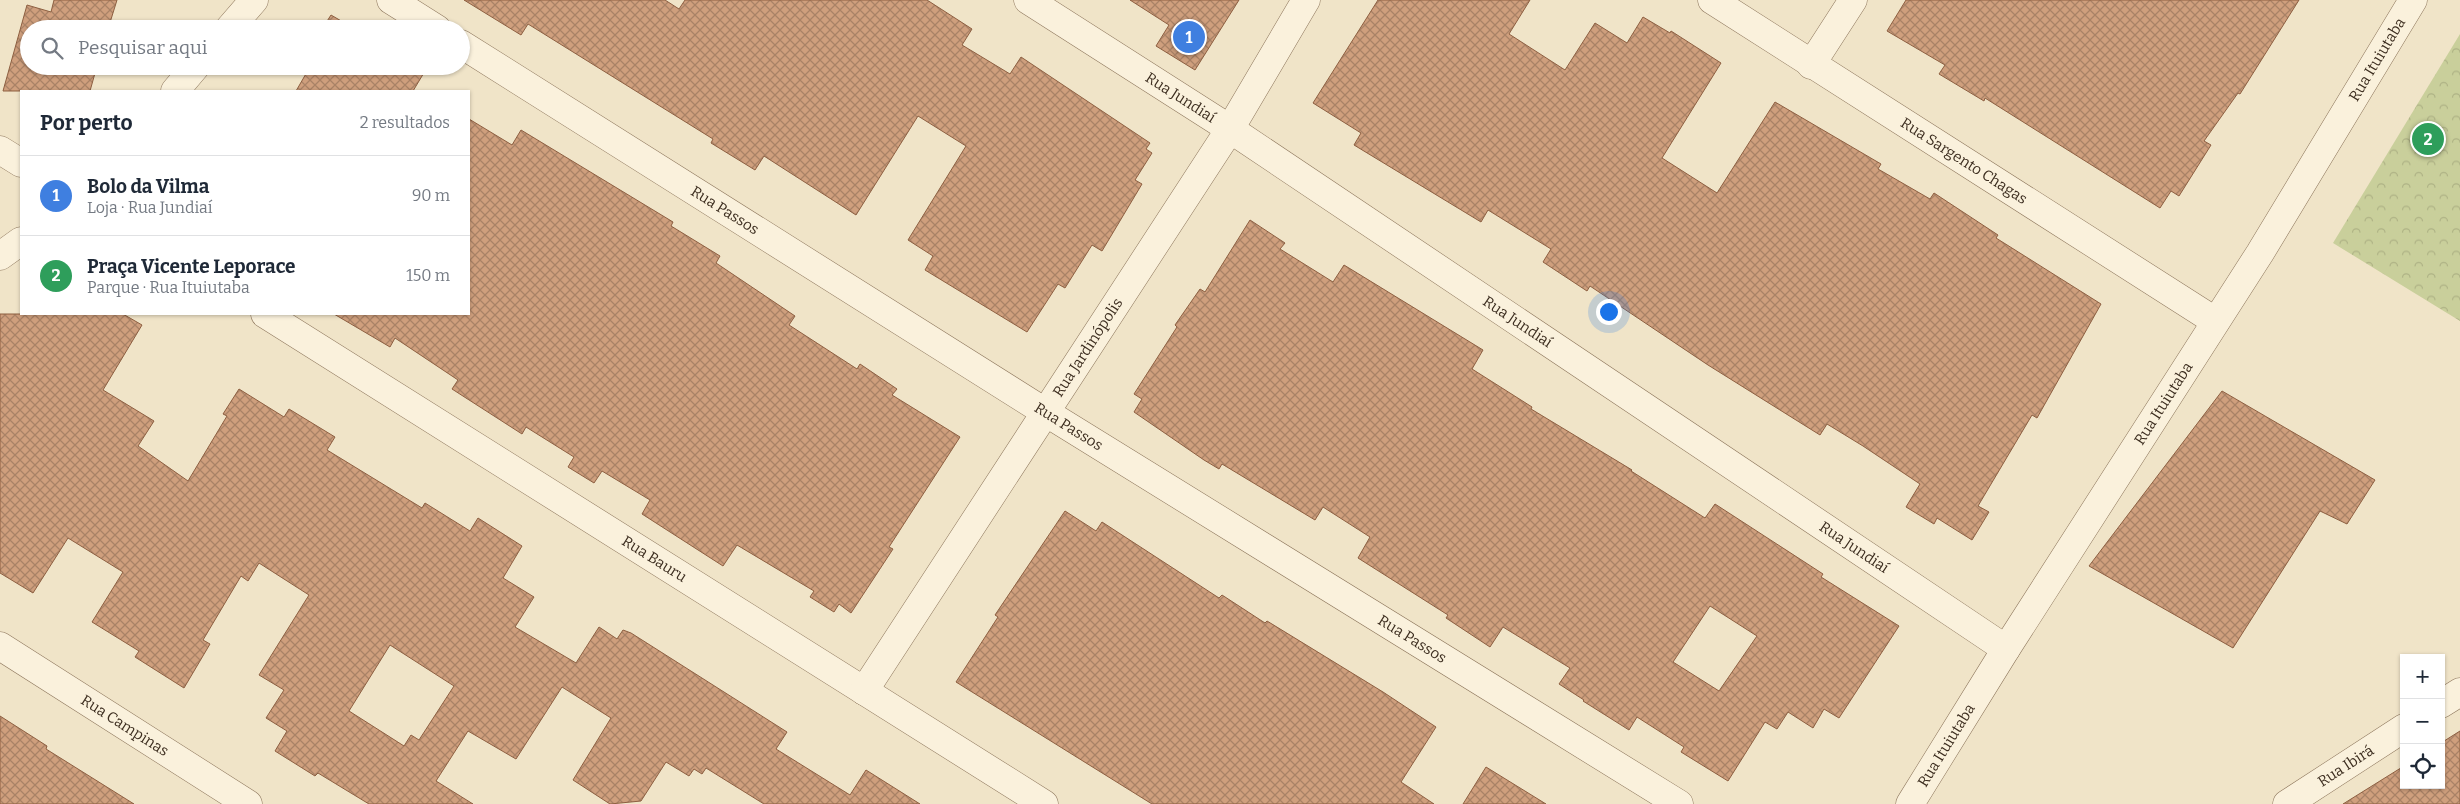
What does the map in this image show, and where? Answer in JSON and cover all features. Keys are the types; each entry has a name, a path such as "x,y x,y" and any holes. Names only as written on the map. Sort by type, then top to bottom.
{"street":[{"path":"237,20 254,0"},
{"path":"391,0 423,20"},
{"name":"Rua Jundiaí","path":"1028,0 1230,129 2006,649"},
{"name":"Rua Jardinópolis","path":"864,690 1230,129 1306,0"},
{"name":"Rua Sargento Chagas","path":"1712,0 1811,65 2215,321"},
{"path":"1811,65 1853,0"},
{"name":"Rua Ituiutaba","path":"1910,804 2006,649 2260,253 2413,0"},
{"name":"Rua Passos","path":"470,50 1045,412 1679,804"},
{"path":"176,90 188,75"},
{"path":"0,150 20,162"},
{"path":"0,256 20,242"},
{"name":"Rua Bauru","path":"267,315 1044,804"},
{"name":"Rua Campinas","path":"0,646 248,804"},
{"path":"2445,701 2460,692"},
{"name":"Rua Ibirá","path":"2287,804 2400,731"}],"green space":[{"path":"2460,34 2460,321 2333,243"}],"building":[{"path":"54,0 117,0 111,20 23,20 27,5 51,12"},
{"path":"464,0 665,0 679,9 685,0 927,0 972,29 962,45 1010,74 1021,57 1150,143 1146,149 1152,153 1135,180 1142,184 1102,251 1092,245 1065,288 1058,284 1027,332 925,270 933,256 908,240 966,146 918,116 856,215 764,156 755,170 711,143 713,139 528,24 521,35"},
{"path":"1130,0 1239,0 1195,70 1156,46 1169,25"},
{"path":"1378,0 1530,0 1509,34 1565,70 1595,23 1627,43 1643,17 1670,33 1671,31 1721,63 1662,158 1717,193 1775,102 1881,164 1878,169 1930,199 1934,193 1998,235 1996,238 2101,304 2037,418 2032,415 1978,506 1989,512 1972,540 1937,518 1934,524 1906,507 1920,484 1863,446 1827,424 1820,435 1708,365 1590,286 1587,291 1543,262 1551,249 1488,210 1481,222 1354,145 1361,133 1313,103"},
{"path":"1906,0 2299,0 2240,94 2238,93 2204,141 2211,145 2179,196 2171,191 2160,208 1985,98 1984,101 1939,74 1945,65 1887,31"},
{"path":"331,15 340,20 328,20"},
{"path":"20,30 20,75 94,75 90,90 3,91"},
{"path":"305,75 423,75 414,90 297,90"},
{"path":"470,120 512,145 521,130 673,222 671,226 720,256 716,263 795,316 789,325 857,369 860,364 897,389 892,395 960,437 889,547 893,549 851,613 839,604 834,612 810,597 814,591 737,545 723,566 642,514 650,500 602,471 594,483 568,467 574,457 526,427 522,434 452,389 458,380 395,338 390,347 336,315 470,315"},
{"path":"1250,220 1285,243 1280,249 1333,282 1344,265 1483,350 1472,369 1532,407 1531,409 1632,470 1705,518 1715,504 1823,574 1821,577 1899,626 1839,718 1824,709 1813,728 1788,712 1777,729 1765,722 1728,781 1681,752 1684,747 1637,717 1629,730 1583,701 1559,684 1570,668 1503,627 1490,647 1446,618 1448,615 1358,558 1370,537 1323,507 1315,520 1222,464 1219,469 1134,412 1142,399 1134,394 1177,327 1175,325 1200,289 1205,292","holes":["1710,606 1757,636 1719,691 1673,662"]},
{"path":"0,314 125,315 142,325 103,390 154,421 138,446 188,481 227,416 223,414 239,389 284,417 289,409 335,437 327,450 422,508 425,503 470,531 478,518 522,546 503,578 534,597 515,627 576,663 599,627 617,639 623,630 631,633 787,732 776,749 850,795 866,770 920,804 764,804 706,768 702,774 694,769 689,776 666,762 641,801 610,804 573,780 611,718 562,687 516,759 468,731 436,781 473,804 369,804 318,773 315,776 275,751 287,731 266,718 284,690 259,675 309,595 259,563 248,581 241,576 203,640 210,644 184,688 135,657 139,651 92,622 123,572 68,538 33,593 0,573","holes":["390,645 454,686 419,740 411,735 404,746 349,711"]},
{"path":"2222,391 2375,480 2347,524 2320,511 2233,648 2089,566"},
{"path":"1065,511 1096,531 1102,522 1219,598 1222,595 1265,623 1267,621 1436,727 1401,782 1434,804 1152,804 956,682 998,617 995,615"},
{"path":"0,716 47,746 46,749 134,804 0,804"},
{"path":"2460,731 2460,804 2343,804 2400,768 2400,789 2445,789 2445,740"},
{"path":"1486,767 1546,804 1463,804"}],"place":[{"name":"Bolo da Vilma","path":"1189,37"},
{"name":"Praça Vicente Leporace","path":"2428,139"}]}
